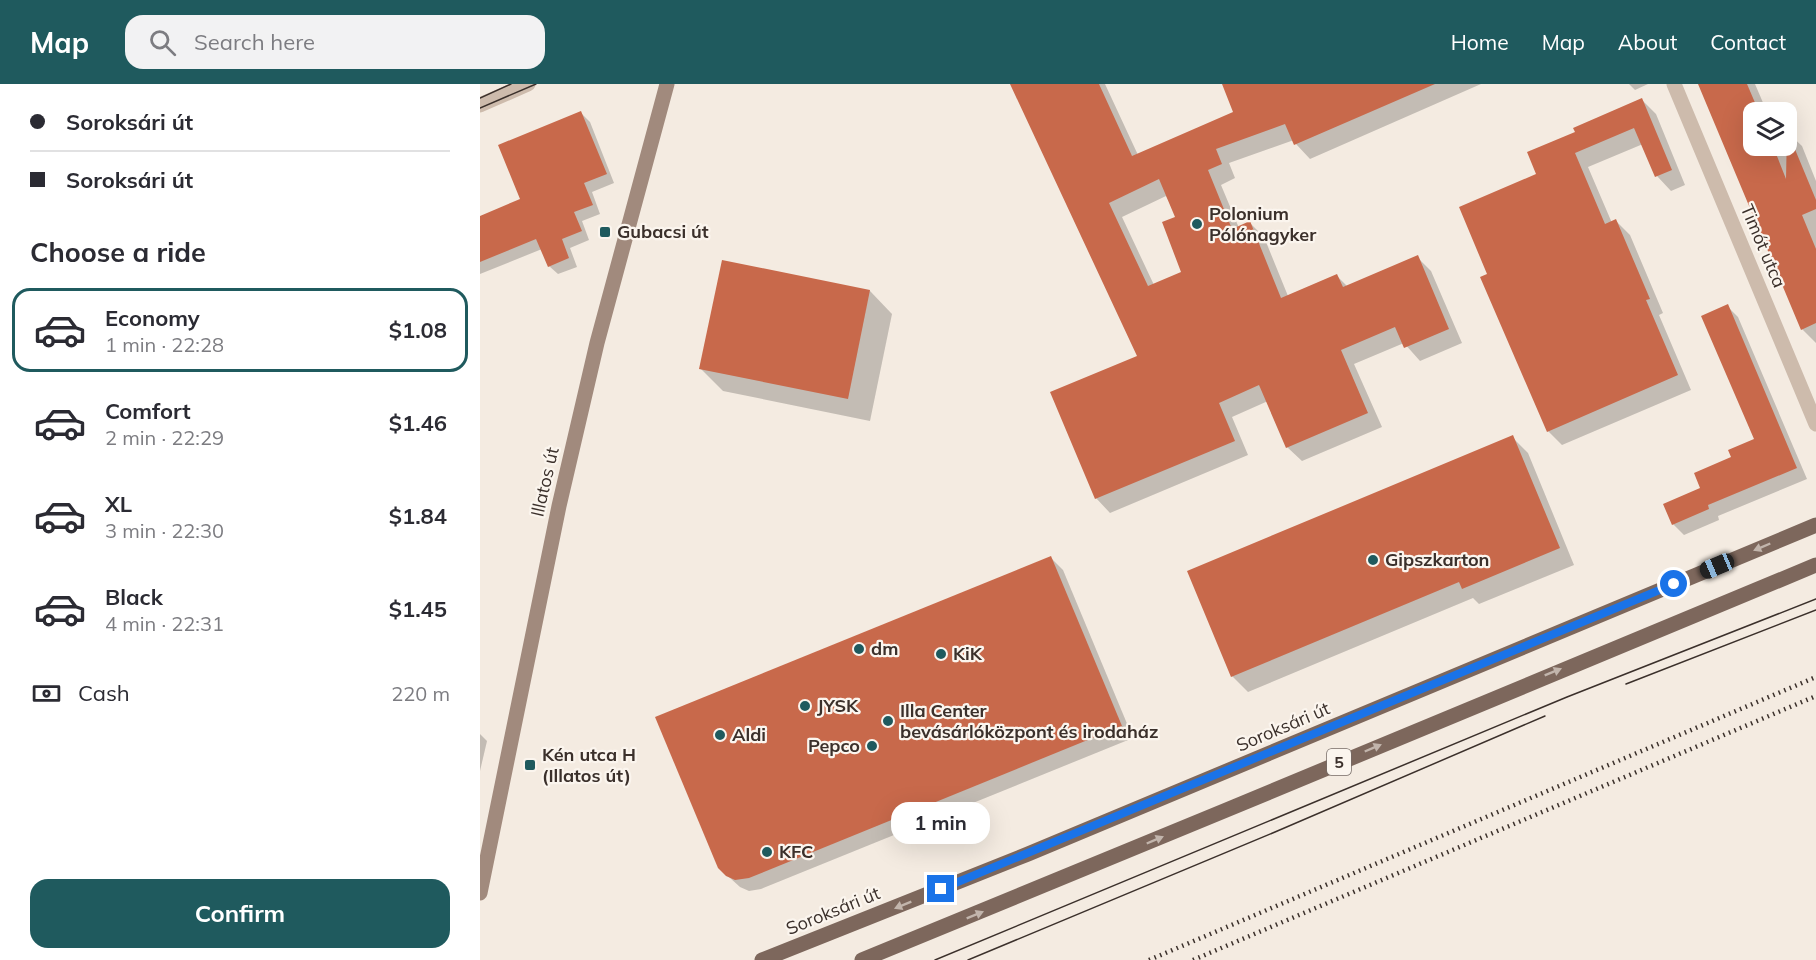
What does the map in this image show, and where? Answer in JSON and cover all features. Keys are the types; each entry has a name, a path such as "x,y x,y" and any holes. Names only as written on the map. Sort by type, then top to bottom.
{"main road":[{"name":"Soroksári út","path":"762,960 1028,854 1816,525"},
{"name":"5","path":"862,960 1816,565"}],"street":[{"path":"480,105 528,84"},
{"name":"Illatos út","path":"480,893 559,506 597,343 667,84"},
{"name":"Timót utca","path":"1674,84 1816,424"}],"building":[{"path":"1010,84 1099,84 1132,156 1233,112 1222,84 1435,84 1294,145 1285,124 1216,149 1222,164 1208,170 1232,229 1250,221 1281,298 1337,274 1343,287 1418,255 1449,329 1404,348 1395,327 1341,350 1368,413 1286,448 1259,385 1219,403 1235,441 1095,499 1050,392 1137,356","holes":["1159,179 1175,217 1162,222 1181,272 1148,286 1109,203"]},
{"path":"1698,84 1747,84 1755,102 1743,102 1743,156 1777,156 1786,179 1786,156 1797,156 1797,154 1816,200 1816,209 1802,215 1816,249 1816,323 1801,330"},
{"path":"1642,98 1672,170 1655,177 1634,128 1575,153 1605,224 1616,219 1650,299 1646,300 1678,375 1547,432 1480,277 1487,274 1459,207 1536,174 1527,152 1575,132 1573,128"},
{"path":"581,111 607,174 584,183 593,205 574,212 582,231 562,239 569,258 548,267 536,239 480,262 480,216 520,199 498,145"},
{"path":"722,260 870,290 848,399 699,369"},
{"path":"1728,304 1797,468 1708,505 1709,509 1672,525 1663,504 1700,488 1694,473 1731,457 1728,450 1754,439 1701,316"},
{"name":"Gipszkarton","path":"1513,435 1560,548 1462,589 1459,582 1231,677 1187,571"},
{"name":"Illa Center bevásárlóközpont és irodaház","path":"1051,556 1122,726 749,878 735,880 726,876 718,868 655,717"}],"tram line":[{"path":"480,98 511,84"},
{"path":"480,108 536,84"},
{"path":"935,960 1567,697 1816,599"},
{"path":"1626,684 1816,610"},
{"path":"968,960 1545,716"}],"railway":[{"path":"1149,960 1816,677"},
{"path":"1193,960 1816,696"}],"place":[{"name":"Polonium Pólónagyker","path":"1197,224"},
{"name":"Gubacsi út","path":"605,232"},
{"name":"Gipszkarton","path":"1373,560"},
{"name":"dm","path":"859,649"},
{"name":"KiK","path":"941,654"},
{"name":"JYSK","path":"805,706"},
{"name":"Illa Center bevásárlóközpont és irodaház","path":"888,721"},
{"name":"Aldi","path":"720,735"},
{"name":"Pepco","path":"872,746"},
{"name":"Kén utca H (Illatos út)","path":"530,765"},
{"name":"KFC","path":"767,852"}],"route":[{"path":"941,889 1674,584"}]}
